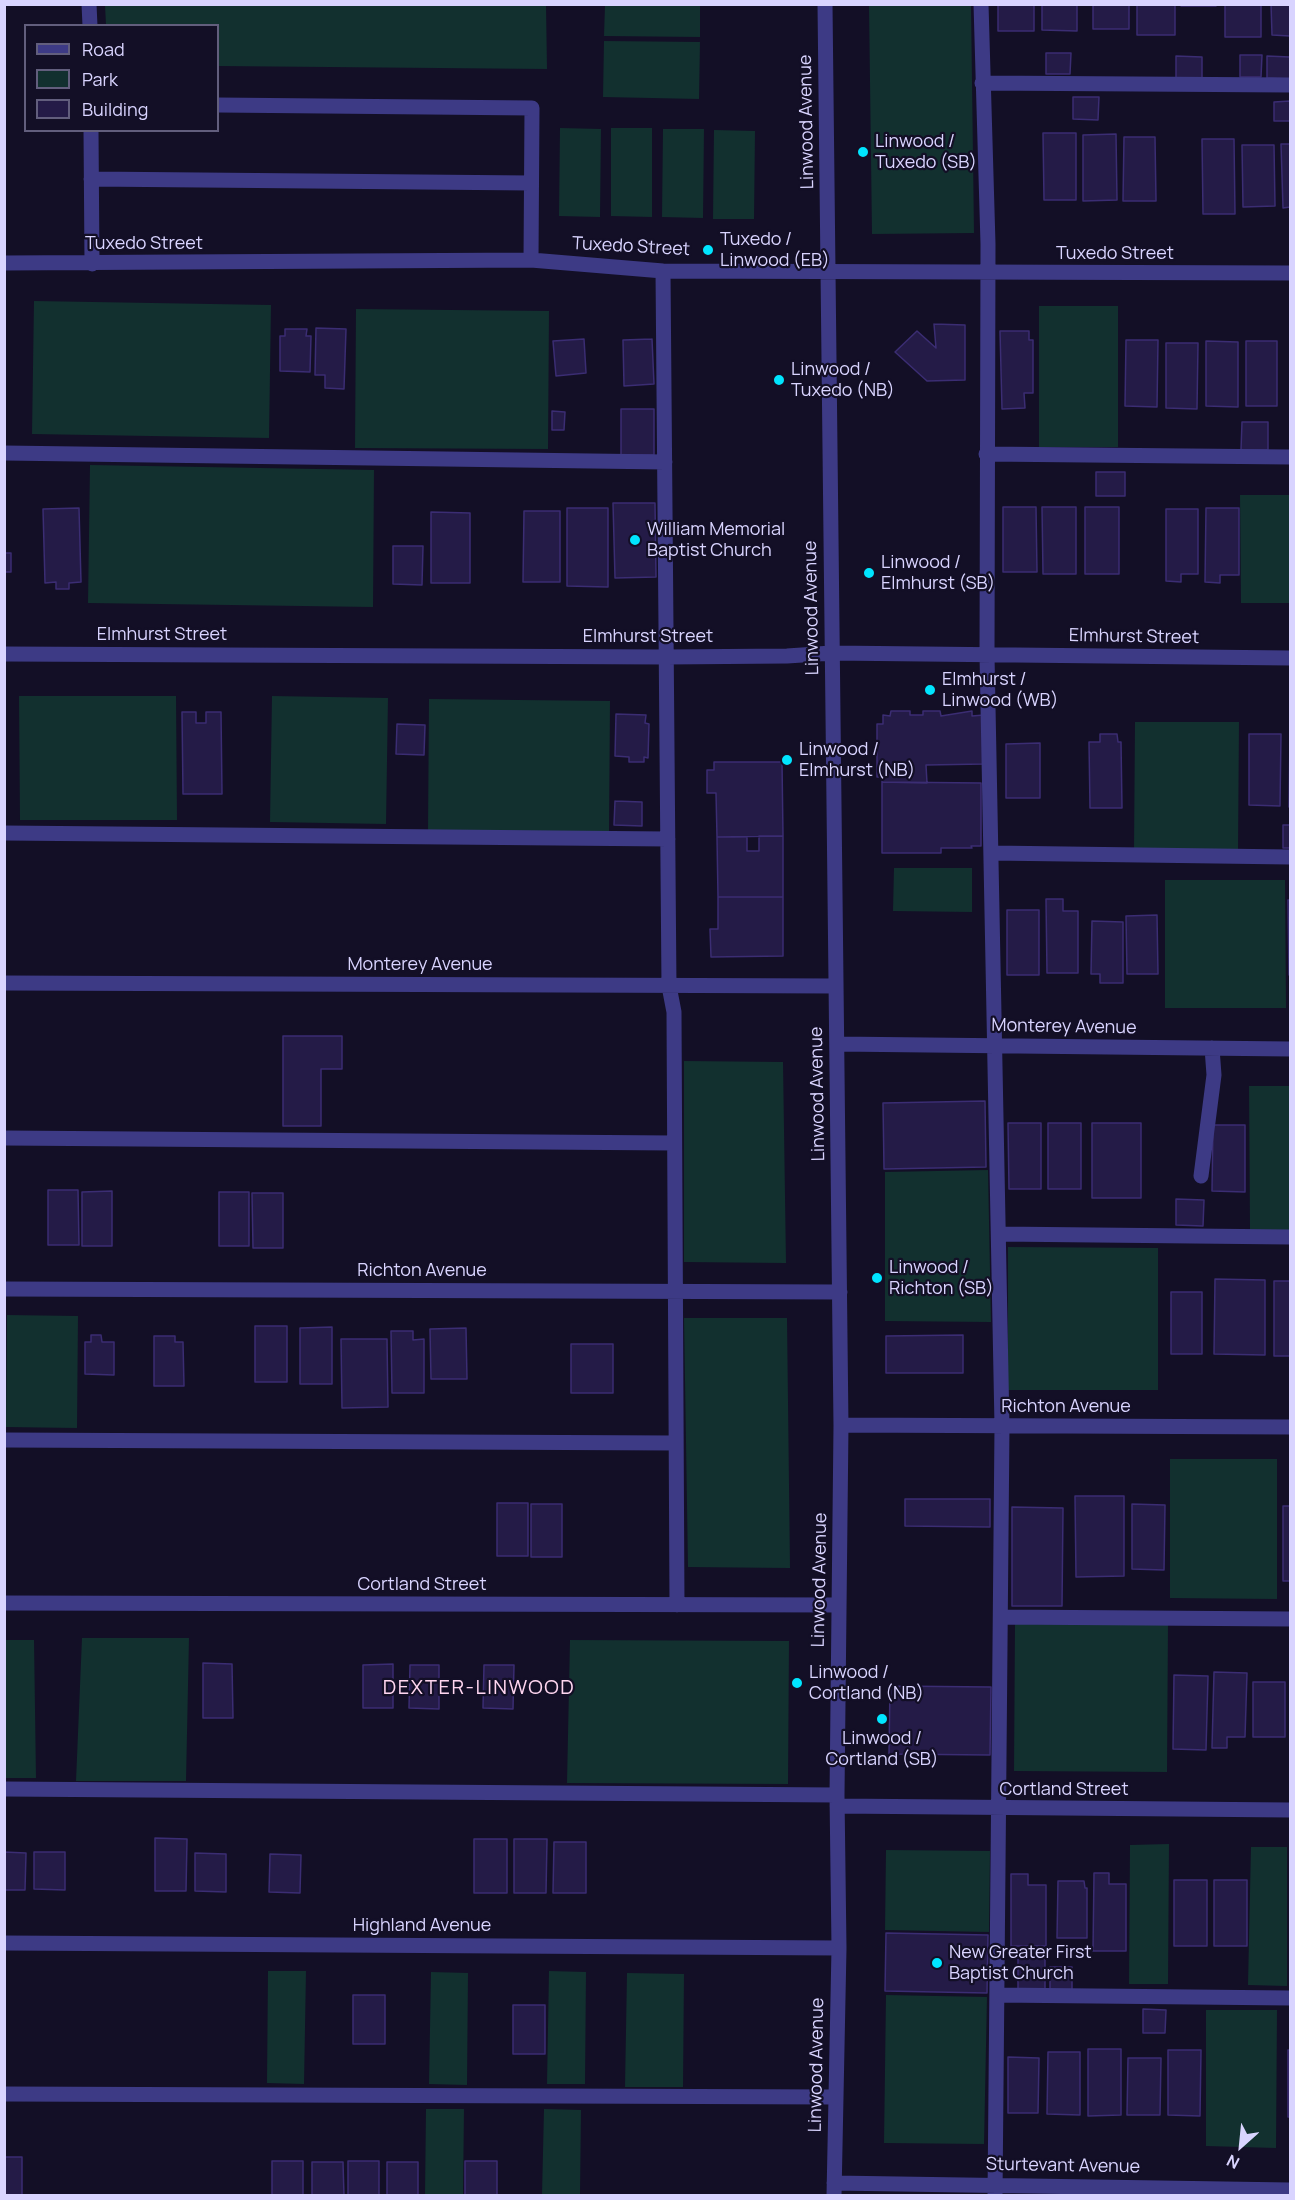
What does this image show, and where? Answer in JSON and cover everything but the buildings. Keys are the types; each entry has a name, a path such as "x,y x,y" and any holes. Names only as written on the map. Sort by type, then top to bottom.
{"street":[{"path":"89,4 90,24"},
{"name":"Linwood Avenue","path":"825,4 841,1425 837,1801 839,1948 834,2189"},
{"path":"981,4 988,244 986,273 987,655 1002,1426 995,2190"},
{"path":"982,83 1290,86"},
{"path":"219,105 532,108 531,260"},
{"path":"91,132 92,264"},
{"path":"91,179 531,183"},
{"name":"Tuxedo Street","path":"4,263 531,260 663,271 1290,273"},
{"path":"663,271 669,986 674,1012 677,1605"},
{"path":"4,453 665,462"},
{"path":"986,454 1290,457"},
{"name":"Elmhurst Street","path":"4,654 666,657 787,656 832,653 1290,658"},
{"path":"4,833 668,839"},
{"path":"992,854 1290,857"},
{"name":"Monterey Avenue","path":"4,983 836,987"},
{"name":"Monterey Avenue","path":"837,1044 1290,1049"},
{"path":"1201,1176 1214,1074 1212,1048"},
{"path":"4,1138 674,1143"},
{"path":"999,1234 1290,1237"},
{"name":"Richton Avenue","path":"4,1289 840,1292"},
{"name":"Richton Avenue","path":"841,1425 1290,1427"},
{"path":"4,1440 675,1443"},
{"name":"Cortland Street","path":"4,1603 839,1605"},
{"path":"1001,1617 1290,1619"},
{"name":"Cortland Street","path":"4,1789 837,1801 1000,1809 1290,1810"},
{"name":"Highland Avenue","path":"4,1943 839,1948"},
{"path":"997,1995 1290,1998"},
{"path":"4,2094 836,2097"},
{"name":"Sturtevant Avenue","path":"834,2189 1290,2190"}],"green space":[{"path":"105,5 546,5 547,69 219,66 219,24 106,24"},
{"path":"605,5 700,5 700,37 604,36"},
{"path":"869,5 971,5 974,233 872,234"},
{"path":"604,41 700,42 699,99 603,97"},
{"path":"560,128 601,129 600,217 559,216"},
{"path":"611,128 652,128 652,217 611,216"},
{"path":"663,129 704,129 703,218 662,217"},
{"path":"714,130 755,131 754,219 713,219"},
{"path":"34,301 271,305 269,438 32,434"},
{"path":"1039,306 1118,306 1118,447 1039,447"},
{"path":"356,309 549,311 548,449 355,448"},
{"path":"90,465 374,470 373,607 88,603"},
{"path":"1240,495 1290,495 1290,603 1241,603"},
{"path":"19,696 176,696 177,820 20,820"},
{"path":"272,696 388,698 386,824 270,822"},
{"path":"429,699 610,701 609,833 428,831"},
{"path":"1135,722 1239,722 1238,851 1134,850"},
{"path":"894,868 972,868 972,912 893,911"},
{"path":"1165,880 1285,880 1286,1008 1165,1008"},
{"path":"684,1061 783,1062 786,1263 684,1262"},
{"path":"1249,1086 1290,1086 1290,1230 1250,1230"},
{"path":"988,1170 991,1322 885,1321 885,1172"},
{"path":"1008,1247 1158,1248 1158,1390 1008,1390"},
{"path":"7,1315 78,1316 77,1428 6,1427"},
{"path":"684,1318 787,1318 790,1568 688,1567"},
{"path":"1170,1459 1277,1459 1277,1599 1170,1598"},
{"path":"1015,1623 1168,1624 1167,1772 1014,1771"},
{"path":"82,1638 189,1638 186,1781 76,1781"},
{"path":"4,1640 34,1640 36,1778 5,1778"},
{"path":"570,1640 789,1641 788,1784 567,1783"},
{"path":"1169,1844 1168,1984 1129,1984 1130,1845"},
{"path":"1251,1847 1287,1847 1287,1986 1248,1985"},
{"path":"886,1850 990,1851 989,1932 885,1930"},
{"path":"268,1971 306,1971 304,2084 267,2083"},
{"path":"549,1971 586,1972 585,2084 547,2084"},
{"path":"431,1972 468,1973 467,2085 429,2084"},
{"path":"627,1973 684,1974 683,2087 625,2087"},
{"path":"886,1995 987,1997 984,2144 884,2143"},
{"path":"1206,2010 1277,2010 1276,2148 1206,2146"},
{"path":"426,2109 464,2109 463,2195 425,2195"},
{"path":"544,2109 581,2110 580,2195 542,2195"}],"place":[{"name":"Linwood / Tuxedo (SB)","path":"863,152"},
{"name":"Tuxedo / Linwood (EB)","path":"708,250"},
{"name":"Linwood / Tuxedo (NB)","path":"779,380"},
{"name":"William Memorial Baptist Church","path":"635,540"},
{"name":"Linwood / Elmhurst (SB)","path":"869,573"},
{"name":"Elmhurst / Linwood (WB)","path":"930,690"},
{"name":"Linwood / Elmhurst (NB)","path":"787,760"},
{"name":"Linwood / Richton (SB)","path":"877,1278"},
{"name":"Linwood / Cortland (NB)","path":"797,1683"},
{"name":"Linwood / Cortland (SB)","path":"882,1719"},
{"name":"New Greater First Baptist Church","path":"937,1963"}],"district":[{"name":"DEXTER-LINWOOD","path":"479,1688"}]}
